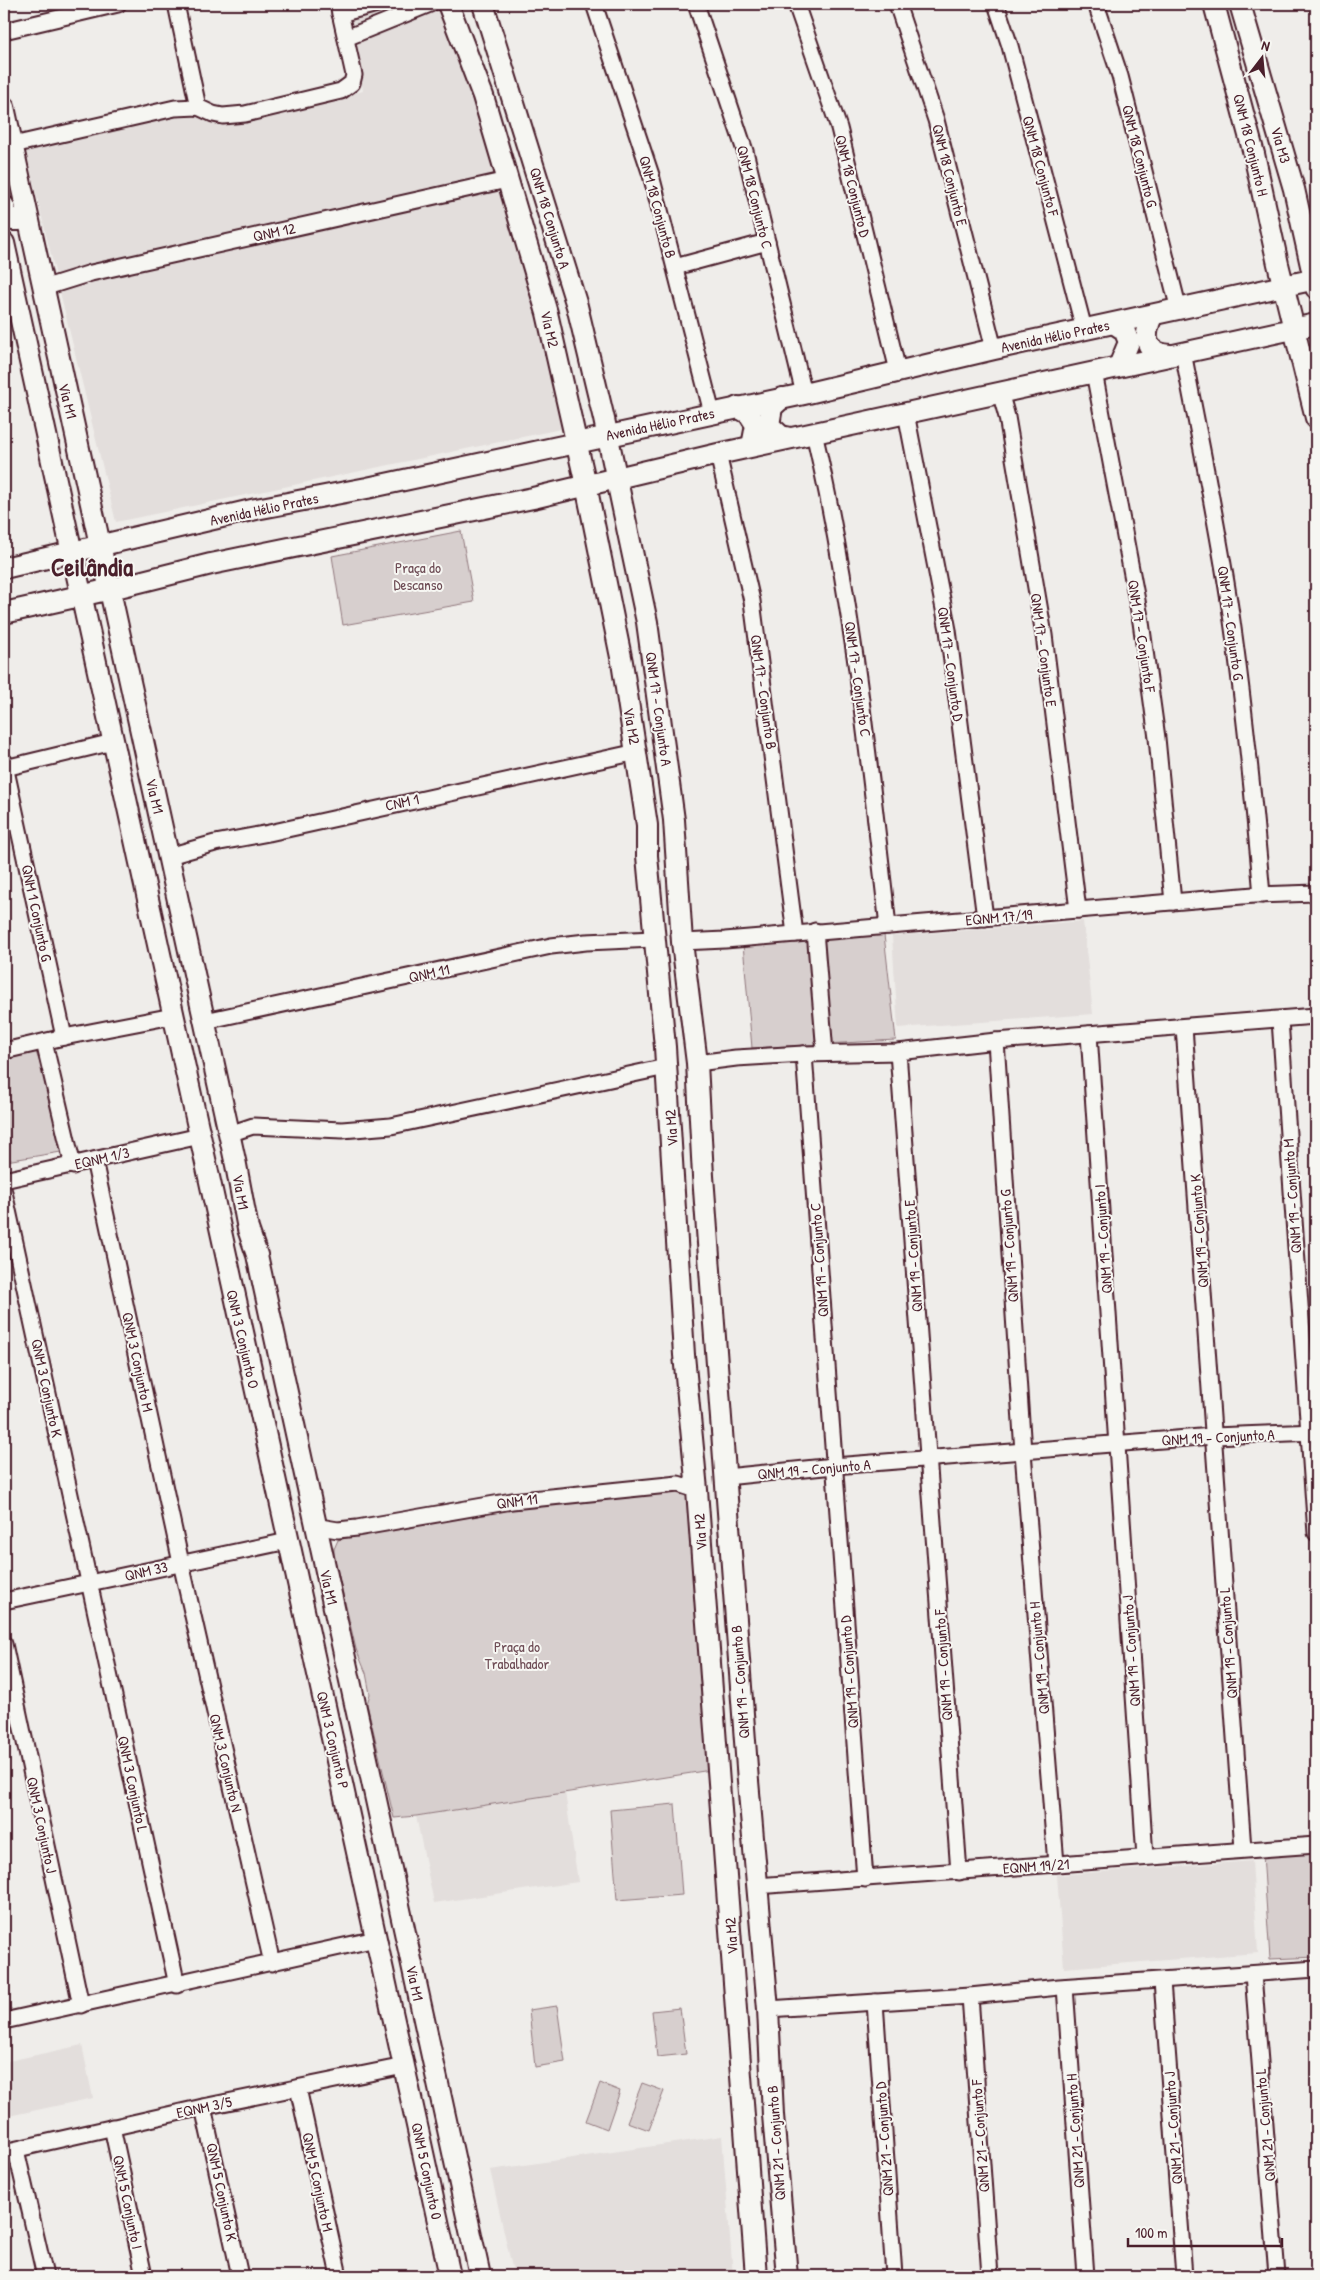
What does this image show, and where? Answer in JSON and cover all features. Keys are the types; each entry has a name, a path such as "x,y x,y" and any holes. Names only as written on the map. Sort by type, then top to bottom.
{"main road":[{"name":"Via M2","path":"448,4 475,74 548,313 622,662 647,825 647,856 672,1145 684,1355 697,1490 756,2276"},
{"name":"QNM 18 Conjunto A","path":"483,4 504,65 577,306 607,436"},
{"name":"QNM 18 Conjunto H","path":"1214,4 1254,154 1284,286"},
{"name":"Via M3","path":"1240,4 1294,189 1314,274"},
{"path":"475,74 482,76 496,75 504,65"},
{"path":"485,105 489,99 500,93 513,98"},
{"path":"1244,115 1257,102 1264,106 1277,155 1294,189"},
{"name":"Via M1","path":"4,107 25,213 111,589 248,1229 257,1254 314,1526 480,2276"},
{"path":"1254,154 1269,184 1284,238 1295,240 1299,237 1302,228"},
{"path":"4,206 6,216 10,220 19,220 25,213"},
{"path":"4,246 11,237 18,237 24,243 42,322 56,352"},
{"name":"Via M1","path":"4,246 200,1136"},
{"name":"Avenida Hélio Prates","path":"4,568 101,547 256,509 804,394 994,348 1152,316 1284,286 1314,274"},
{"path":"1284,286 1314,391 1316,418"},
{"path":"548,313 555,317 565,318 571,315 577,306"},
{"path":"1152,316 1146,330 1151,348 1157,354 1177,354"},
{"path":"1116,324 1124,330 1129,342 1119,366"},
{"path":"4,613 211,564 459,514 752,446 1316,324"},
{"path":"30,368 43,394 52,430 58,435 65,435 71,431 74,425"},
{"path":"782,398 772,407 770,425 781,436 790,438"},
{"path":"738,407 749,414 756,425 752,446"},
{"path":"607,436 616,478"},
{"name":"QNM 17 - Conjunto A","path":"616,478 647,622 652,656 674,820 682,942"},
{"path":"622,662 632,653 646,653 652,656"},
{"path":"114,746 121,739 128,738 134,742 145,786 159,814"},
{"path":"647,825 654,829 668,829 674,820"},
{"path":"647,856 651,850 659,846 671,848 677,854"},
{"path":"146,890 157,914 170,959 176,962 184,961 190,952"},
{"path":"682,942 697,1063 703,1176 726,1477"},
{"name":"QNM 3 Conjunto O","path":"200,1136 225,1259 288,1541"},
{"path":"672,1145 679,1152 685,1153 695,1152 701,1147"},
{"path":"673,1177 683,1170 694,1169 703,1176"},
{"path":"220,1233 227,1238 236,1239 243,1236 248,1229"},
{"path":"225,1259 234,1252 246,1251 257,1254"},
{"name":"QNM 19 - Conjunto B","path":"726,1477 756,1886"},
{"name":"QNM 3 Conjunto P","path":"288,1541 338,1760 376,1939"},
{"path":"317,1668 329,1694 336,1721 343,1724 351,1723 357,1714"},
{"path":"338,1760 341,1750 348,1747 354,1750 372,1782"},
{"path":"720,1794 749,1791"},
{"name":"Via M2","path":"756,1886 768,2009"},
{"name":"Via M1","path":"376,1939 404,2066"},
{"name":"QNM 21 - Conjunto B","path":"768,2009 773,2107 787,2276"},
{"name":"QNM 5 Conjunto 0","path":"404,2066 450,2276"},
{"path":"410,2094 423,2117 433,2155 438,2160 446,2160 451,2155 452,2148"},
{"path":"743,2109 773,2107"},
{"path":"432,2190 432,2182 438,2178 445,2177 450,2181 462,2228 475,2252"}],"street":[{"path":"4,31 118,4"},
{"path":"176,4 198,107"},
{"path":"13,145 170,109 198,107 214,114 245,114 341,91 352,83 354,75 339,9 377,4"},
{"path":"346,38 430,4"},
{"name":"QNM 18 Conjunto B","path":"594,4 651,175 712,413"},
{"name":"QNM 18 Conjunto C","path":"696,4 745,151 804,394"},
{"name":"QNM 18 Conjunto D","path":"796,4 838,128 898,371"},
{"name":"QNM 18 Conjunto E","path":"897,4 936,120 994,348"},
{"name":"QNM 18 Conjunto F","path":"996,4 1010,46 1084,329"},
{"name":"QNM 18 Conjunto G","path":"1096,4 1122,85 1178,310"},
{"name":"QNM 12","path":"43,288 91,273 507,180"},
{"path":"675,267 767,242"},
{"name":"QNM 17 - Conjunto G","path":"1177,354 1212,496 1232,620 1250,756 1262,895"},
{"name":"QNM 17 - Conjunto F","path":"1094,372 1141,622 1157,738 1173,902"},
{"name":"QNM 17 - Conjunto E","path":"1000,392 1007,417 1044,635 1078,910"},
{"name":"QNM 17 - Conjunto D","path":"906,413 948,630 985,918"},
{"name":"QNM 17 - Conjunto C","path":"814,433 843,582 864,709 888,926"},
{"name":"QNM 17 - Conjunto B","path":"718,454 752,600 795,934"},
{"path":"5,764 114,746"},
{"name":"CNM 1","path":"169,856 215,843 269,833 637,752"},
{"name":"QNM 1 Conjunto G","path":"5,764 64,1036"},
{"name":"EQNM 17/19","path":"682,942 1262,895 1316,893"},
{"path":"815,931 826,1054"},
{"name":"QNM 11","path":"205,1021 551,946 586,942 654,939"},
{"path":"4,1051 64,1036 173,1016"},
{"path":"697,1063 736,1058 804,1054 898,1052 996,1041 1316,1016"},
{"name":"QNM 19 - Conjunto M","path":"1280,1020 1313,1432 1316,1533"},
{"name":"QNM 19 - Conjunto K","path":"1184,1027 1213,1436"},
{"name":"QNM 19 - Conjunto I","path":"1089,1034 1117,1444"},
{"name":"QNM 19 - Conjunto G","path":"996,1041 1023,1452"},
{"path":"44,1042 72,1166"},
{"name":"QNM 19 - Conjunto E","path":"898,1052 928,1459"},
{"name":"QNM 19 - Conjunto C","path":"804,1054 834,1466"},
{"path":"229,1134 261,1126 342,1130 391,1126 666,1067"},
{"name":"EQNM 1/3","path":"4,1180 200,1136"},
{"name":"QNM 3 Conjunto M","path":"94,1160 181,1563"},
{"name":"QNM 3 Conjunto K","path":"4,1192 90,1584"},
{"name":"QNM 19 - Conjunto A","path":"726,1477 834,1466 1213,1436 1313,1432"},
{"name":"QNM 19 - Conjunto L","path":"1213,1436 1243,1849"},
{"name":"QNM 19 - Conjunto J","path":"1117,1444 1146,1857"},
{"name":"QNM 19 - Conjunto H","path":"1023,1452 1056,1864"},
{"name":"QNM 19 - Conjunto F","path":"928,1459 959,1872"},
{"name":"QNM 19 - Conjunto D","path":"834,1466 865,1879"},
{"path":"678,1484 695,1469"},
{"name":"QNM 11","path":"314,1526 338,1530 357,1528 512,1501 678,1484 697,1490"},
{"name":"QNM 11","path":"320,1547 340,1535 357,1528"},
{"name":"QNM 33","path":"4,1601 288,1541"},
{"name":"QNM 3 Conjunto N","path":"181,1563 272,1963"},
{"name":"QNM 3 Conjunto L","path":"90,1584 177,1985"},
{"name":"QNM 3 Conjunto J","path":"4,1644 81,2005"},
{"name":"EQNM 19/21","path":"756,1886 1316,1844"},
{"path":"4,2021 177,1985 376,1939"},
{"path":"768,2009 970,1996 1065,1987 1316,1969"},
{"name":"QNM 21 - Conjunto L","path":"1253,1974 1277,2276"},
{"name":"QNM 21 - Conjunto J","path":"1162,1981 1184,2276"},
{"name":"QNM 21 - Conjunto H","path":"1065,1987 1086,2276"},
{"name":"QNM 21 - Conjunto F","path":"970,1996 990,2276"},
{"name":"QNM 21 - Conjunto D","path":"875,2002 894,2276"},
{"name":"EQNM 3/5","path":"10,2151 203,2107 404,2066"},
{"name":"QNM 5 Conjunto M","path":"298,2088 339,2276"},
{"name":"QNM 5 Conjunto K","path":"203,2107 240,2276"},
{"name":"QNM 5 Conjunto I","path":"112,2127 144,2276"},
{"path":"10,2151 45,2276"}],"shaded area":[{"path":"382,4 442,4 492,149 540,313 561,429 116,522 25,148 176,113 218,119 245,119 363,91 350,13"},
{"path":"1083,921 1093,1014 898,1028 892,936"},
{"path":"565,1792 578,1882 434,1903 416,1816"},
{"path":"1252,1861 1258,1953 1064,1968 1057,1875"},
{"path":"82,2045 93,2098 4,2117 4,2062"},
{"path":"722,2136 733,2276 514,2276 490,2170"}],"green space":[{"name":"Praça do Descanso","path":"461,531 474,602 343,625 332,556"},
{"path":"884,935 896,1040 752,1048 743,944"},
{"path":"36,1052 53,1100 61,1152 6,1161 4,1153 4,1060"},
{"name":"Praça do Trabalhador","path":"685,1487 692,1489 717,1769 394,1818 367,1704 370,1694 366,1673 356,1649 334,1556 334,1549 338,1540 419,1522"},
{"path":"675,1804 682,1895 617,1900 610,1810"},
{"path":"1316,1851 1316,1957 1270,1959 1263,1854"},
{"path":"557,2006 565,2062 535,2067 529,2010"},
{"path":"680,2008 686,2054 657,2057 652,2011"},
{"path":"600,2083 620,2091 607,2129 586,2121"},
{"path":"642,2083 664,2091 649,2130 627,2122"}],"district":[{"name":"Ceilândia","path":"92,567"}]}
